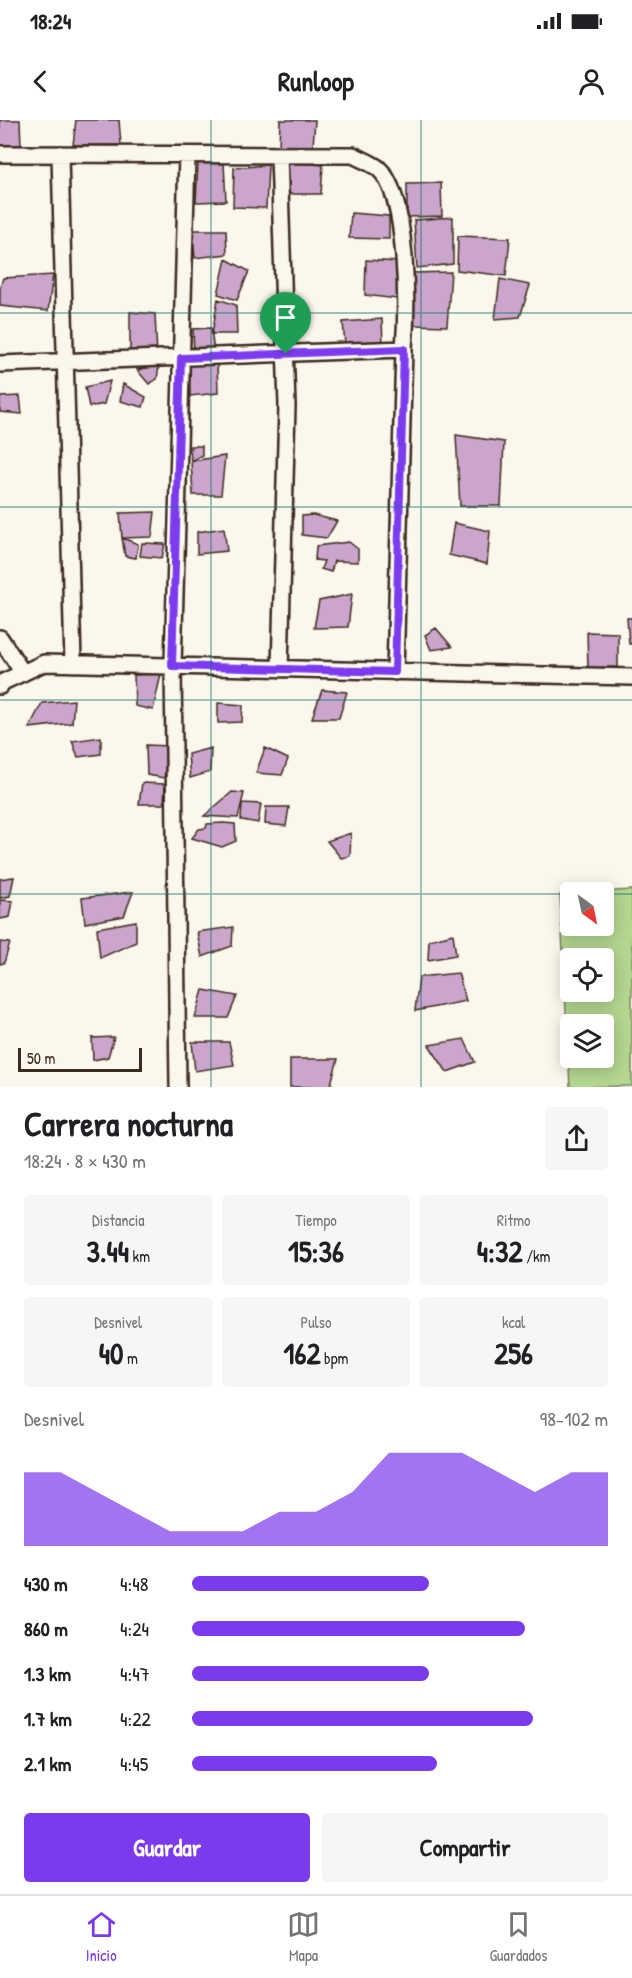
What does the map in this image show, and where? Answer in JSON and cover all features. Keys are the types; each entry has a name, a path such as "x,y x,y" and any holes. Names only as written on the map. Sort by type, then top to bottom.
{"street":[{"path":"0,154 353,155 378,169 388,183 401,226 404,255 406,320 395,672"},
{"path":"60,154 72,664"},
{"path":"178,1087 172,666 187,155"},
{"path":"279,155 287,406 280,669"},
{"path":"0,364 404,349"},
{"path":"0,638 23,673"},
{"path":"0,686 3,682 44,663 632,677"}],"green space":[{"path":"632,890 632,1086 570,1087 569,1068 614,1068 614,1014 566,1014 566,1002 614,1002 614,948 563,948 562,936 614,936 614,891"}],"building":[{"path":"0,120 20,120 21,147 0,146"},
{"path":"76,120 119,120 121,145 73,145"},
{"path":"280,120 315,120 313,146 279,146"},
{"path":"198,161 224,164 226,201 196,202"},
{"path":"287,162 323,165 321,194 287,194"},
{"path":"268,165 266,208 233,207 234,168"},
{"path":"441,183 442,216 407,217 407,184"},
{"path":"351,213 389,216 389,239 349,238"},
{"path":"453,217 453,264 417,268 414,220"},
{"path":"192,230 226,230 227,254 195,258"},
{"path":"458,236 510,238 506,276 457,270"},
{"path":"226,259 249,271 237,300 218,294"},
{"path":"366,260 399,262 397,299 365,295"},
{"path":"451,272 447,326 414,325 412,273"},
{"path":"53,275 48,311 0,306 0,288 3,278"},
{"path":"500,279 530,285 520,317 495,319"},
{"path":"218,299 236,305 237,334 212,334"},
{"path":"130,312 155,314 157,356 130,357"},
{"path":"382,319 383,345 345,345 343,322"},
{"path":"211,328 214,353 194,354 193,329"},
{"path":"217,362 218,393 190,396 188,364"},
{"path":"159,365 157,379 149,384 137,370"},
{"path":"110,381 104,404 89,407 85,387"},
{"path":"123,384 146,397 143,407 120,401"},
{"path":"20,396 22,414 0,412 0,397"},
{"path":"456,435 504,442 501,506 460,506"},
{"path":"190,446 202,446 202,455 191,461"},
{"path":"225,456 221,495 193,495 191,461"},
{"path":"155,512 152,537 122,538 120,513"},
{"path":"313,515 337,521 327,538 302,535 302,516"},
{"path":"454,523 490,531 487,564 449,555"},
{"path":"224,528 227,551 197,554 197,532"},
{"path":"122,538 138,544 136,558 125,556"},
{"path":"349,542 358,549 358,562 334,561 331,572 321,569 324,561 315,560 316,546"},
{"path":"142,543 165,544 162,558 140,556"},
{"path":"352,594 348,627 314,628 319,601"},
{"path":"627,618 632,618 632,644 629,644"},
{"path":"436,628 452,647 431,650 425,635"},
{"path":"587,632 618,633 618,667 588,668"},
{"path":"161,674 153,710 135,706 134,675"},
{"path":"322,690 347,692 339,718 312,718"},
{"path":"74,700 72,723 29,728 42,703"},
{"path":"218,703 243,705 242,722 218,723"},
{"path":"101,737 101,754 78,757 72,741"},
{"path":"146,745 169,746 164,778 147,775"},
{"path":"211,748 210,772 190,778 188,754"},
{"path":"265,748 288,759 282,775 256,773"},
{"path":"142,783 165,784 164,804 139,804"},
{"path":"232,792 244,793 238,818 204,816"},
{"path":"242,803 261,804 258,823 241,820"},
{"path":"266,807 289,807 286,826 265,824"},
{"path":"207,824 235,824 236,841 222,847 192,838 199,829 206,828"},
{"path":"351,833 350,856 341,858 327,841"},
{"path":"14,877 10,896 0,898 0,879"},
{"path":"133,892 124,916 85,923 82,898"},
{"path":"0,900 13,901 10,917 0,919"},
{"path":"136,921 136,942 100,958 97,928"},
{"path":"233,927 232,946 202,957 197,932"},
{"path":"453,934 456,955 428,960 429,940"},
{"path":"0,942 10,943 4,963 0,964"},
{"path":"458,973 466,1001 415,1011 419,977"},
{"path":"203,990 237,996 228,1018 195,1018"},
{"path":"114,1037 108,1057 93,1060 92,1038"},
{"path":"464,1039 475,1062 447,1072 429,1045"},
{"path":"192,1042 229,1042 234,1065 195,1071"},
{"path":"290,1059 338,1059 330,1087 290,1087"}],"route":[{"path":"404,349 395,672 172,666 181,358 286,354 404,349"}]}
